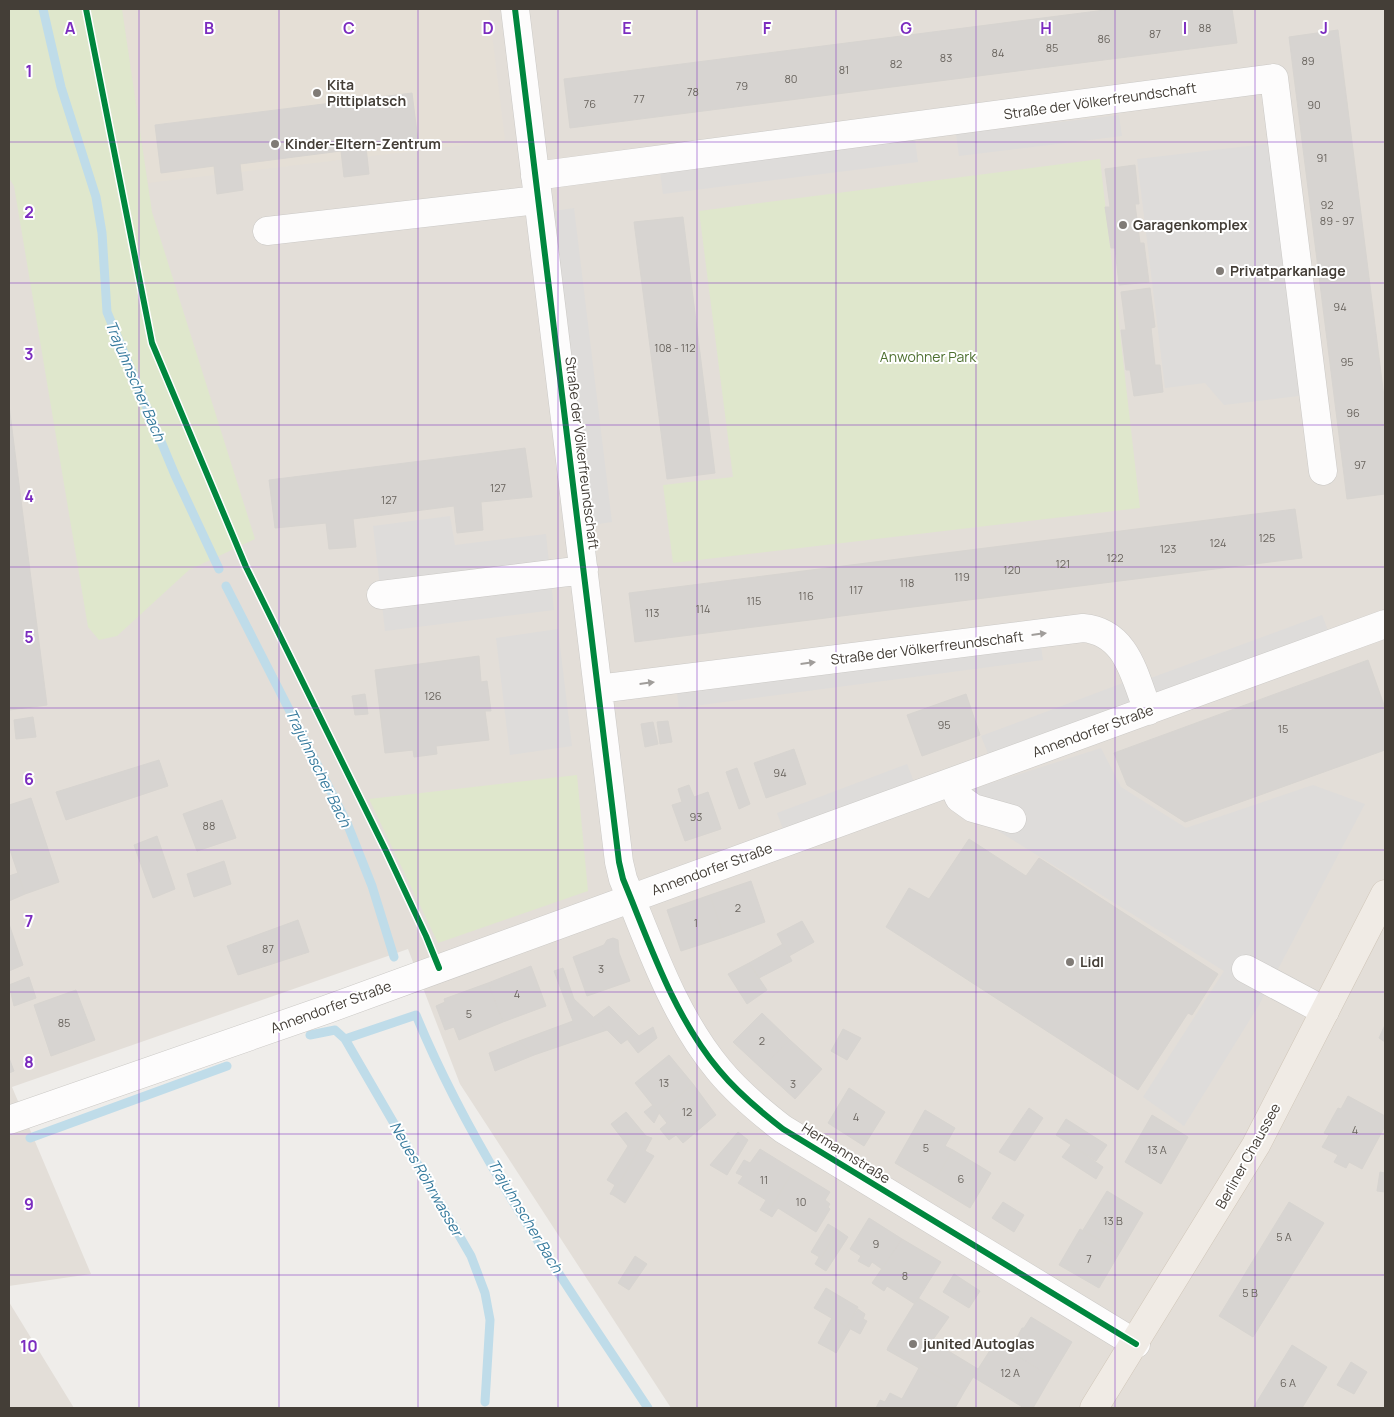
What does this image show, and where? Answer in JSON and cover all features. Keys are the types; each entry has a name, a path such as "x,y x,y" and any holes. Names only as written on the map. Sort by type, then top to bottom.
{"main road":[{"name":"Berliner Chaussee","path":"1094,1408 1136,1344 1256,1145 1385,894"}],"street":[{"name":"Straße der Völkerfreundschaft","path":"515,9 619,862 631,898"},
{"name":"Straße der Völkerfreundschaft","path":"536,188 1274,78 1323,471"},
{"path":"267,232 536,188"},
{"path":"381,595 584,570"},
{"name":"Annendorfer Straße","path":"9,1120 250,1037 1385,624"},
{"name":"Straße der Völkerfreundschaft","path":"598,689 1083,628 1105,633 1115,640 1125,654 1148,711"},
{"path":"952,782 959,798 973,808 1012,818"},
{"name":"Hermannstraße","path":"631,898 678,1008 698,1042 719,1070 765,1115 806,1144 1136,1344"},
{"path":"1246,969 1325,1011"}],"shaded area":[{"path":"9,9 1385,9 1385,1408 671,1408 460,1084 408,949 12,1087 91,1274 9,1286"},
{"name":"Kita Pittiplatsch","path":"122,9 489,9 505,140 148,183"},
{"path":"1119,115 1122,136 959,156 956,134"},
{"path":"915,140 918,162 663,194 660,172"},
{"name":"Privatparkanlage","path":"1274,143 1306,395 1224,405 1205,383 1165,388 1137,159"},
{"path":"574,208 612,522 592,525 554,211"},
{"path":"450,516 455,545 546,534 554,610 385,631 373,526"},
{"path":"1322,615 1329,633 1154,698 1148,679"},
{"path":"558,629 572,746 510,755 496,638"},
{"path":"1040,639 1043,660 679,708 676,686"},
{"path":"1123,683 1130,703 989,756 981,736"},
{"path":"1101,748 1121,787 1186,828 1313,785 1365,804 1259,1005 1184,1126 1143,1097 1224,971 945,798"},
{"path":"907,764 914,782 784,832 777,813"},
{"path":"9,1302 74,1408 9,1408"}],"green space":[{"path":"9,9 122,9 152,212 255,539 189,570 117,636 99,640 88,627 14,186 9,178"},
{"name":"Anwohner Park","path":"1100,159 1140,508 673,563 663,485 733,477 699,211"},
{"path":"577,775 588,891 438,943 369,799"}],"building":[{"path":"1113,9 1232,9 1237,43 570,128 564,79"},
{"path":"1338,30 1385,405 1385,494 1347,499 1289,37"},
{"name":"Kinder-Eltern-Zentrum","path":"412,93 418,141 366,147 369,174 344,177 341,151 240,164 243,190 217,194 214,166 161,173 155,125"},
{"name":"Garagenkomplex","path":"1135,165 1139,204 1135,204 1140,243 1144,243 1149,282 1119,285 1115,248 1111,248 1105,207 1110,207 1105,169"},
{"path":"683,217 715,473 667,479 634,222"},
{"path":"1150,288 1155,327 1151,328 1155,365 1160,365 1163,392 1134,396 1130,370 1126,370 1121,330 1126,330 1121,292"},
{"path":"9,405 47,705 9,710"},
{"path":"525,448 532,497 481,502 483,530 457,533 454,506 353,519 356,547 329,549 326,523 275,528 269,480"},
{"path":"1295,509 1302,558 635,642 629,593"},
{"path":"479,656 481,682 487,681 491,711 485,711 489,740 436,746 437,754 414,757 413,750 385,753 375,670"},
{"path":"1368,660 1385,708 1385,750 1185,822 1127,785 1114,753"},
{"path":"365,694 368,714 355,715 352,696"},
{"path":"966,694 980,735 922,756 907,715"},
{"path":"33,717 36,737 16,739 14,720"},
{"path":"668,721 672,742 660,744 657,722"},
{"path":"653,722 658,744 645,747 641,724"},
{"path":"794,749 806,784 766,798 754,763"},
{"path":"159,760 168,786 66,820 56,792"},
{"path":"737,768 750,804 739,809 726,772"},
{"path":"689,785 694,797 708,792 721,829 685,841 672,805 682,802 678,789"},
{"path":"31,798 59,882 25,894 9,847 9,805"},
{"path":"222,800 236,838 197,851 183,814"},
{"path":"157,836 175,889 153,898 134,845"},
{"name":"Lidl","path":"969,839 1026,876 1039,858 1218,974 1192,1015 1188,1013 1138,1090 886,927 909,888 929,899"},
{"path":"224,861 231,884 194,897 187,874"},
{"path":"18,873 25,894 9,901 9,876"},
{"path":"751,881 765,922 724,937 710,895"},
{"path":"710,895 724,937 681,951 667,910"},
{"path":"298,920 309,952 238,975 227,946"},
{"path":"802,921 814,942 789,956 777,934"},
{"path":"9,924 23,965 9,971"},
{"path":"613,938 618,940 619,953 630,981 587,996 573,957 604,945 607,940"},
{"path":"783,944 792,961 759,978 749,963"},
{"path":"749,963 767,990 747,1004 728,974"},
{"path":"531,966 546,1006 503,1022 488,983"},
{"path":"563,968 574,999 607,1030 534,1055 519,1041 573,1021 554,971"},
{"path":"29,977 36,998 14,1006 9,985"},
{"path":"488,983 503,1022 459,1040 454,1027 445,1030 436,1006 445,1002 444,999"},
{"path":"76,990 95,1040 51,1056 34,1005"},
{"path":"609,1006 636,1033 621,1044 594,1017"},
{"path":"762,1013 790,1040 761,1068 733,1042"},
{"path":"1385,1025 1385,1042 1379,1038"},
{"path":"653,1027 657,1038 638,1053 627,1039 636,1033 639,1036"},
{"path":"843,1029 861,1038 847,1060 831,1051"},
{"path":"790,1040 822,1069 795,1099 761,1068"},
{"path":"519,1041 534,1055 495,1071 489,1053"},
{"path":"669,1055 693,1084 659,1113 635,1083"},
{"path":"9,1058 14,1071 9,1073"},
{"path":"693,1084 716,1115 683,1143 676,1135 669,1140 660,1129 667,1123 659,1113"},
{"path":"849,1088 885,1112 864,1146 828,1123"},
{"path":"1348,1096 1385,1116 1385,1126 1362,1169 1349,1162 1346,1168 1334,1162 1338,1155 1322,1147 1329,1135 1324,1133 1338,1108 1341,1109"},
{"path":"653,1105 659,1113 654,1123 644,1112"},
{"path":"1029,1108 1043,1118 1015,1161 999,1152"},
{"path":"925,1110 955,1128 945,1146 953,1150 932,1185 895,1163"},
{"path":"626,1112 646,1136 613,1195 610,1194 615,1185 607,1180 628,1146 611,1124"},
{"path":"1152,1115 1188,1137 1161,1184 1125,1162"},
{"path":"1066,1119 1107,1145 1096,1161 1056,1135"},
{"path":"738,1132 748,1140 727,1175 710,1165"},
{"path":"646,1136 652,1138 645,1151 654,1156 625,1203 613,1195"},
{"path":"1071,1145 1103,1167 1096,1179 1062,1157"},
{"path":"760,1149 794,1170 767,1214 760,1210 766,1200 738,1183 743,1176 736,1173 744,1160 750,1163"},
{"path":"953,1150 991,1173 970,1208 932,1185"},
{"path":"794,1170 830,1192 825,1200 830,1204 828,1207 830,1209 816,1232 778,1208 772,1217 767,1214"},
{"path":"1380,1172 1385,1173 1385,1192 1377,1191"},
{"path":"1107,1191 1143,1213 1120,1252 1083,1230"},
{"path":"1003,1202 1024,1215 1014,1232 992,1218"},
{"path":"1289,1202 1324,1223 1253,1337 1219,1316"},
{"path":"869,1218 902,1239 882,1269 872,1262 869,1267 858,1261 861,1256 850,1249"},
{"path":"828,1224 838,1230 821,1258 811,1252"},
{"path":"1080,1229 1120,1252 1099,1288 1059,1265"},
{"path":"838,1230 848,1237 826,1271 815,1264 819,1257 821,1258"},
{"path":"902,1239 941,1262 915,1304 887,1286 884,1291 872,1283"},
{"path":"635,1256 647,1264 629,1290 618,1283"},
{"path":"954,1274 980,1291 969,1308 943,1292"},
{"path":"826,1288 858,1307 847,1327 814,1308"},
{"name":"junited Autoglas","path":"918,1298 949,1317 932,1341 978,1369 964,1392 888,1347"},
{"path":"858,1309 865,1314 863,1319 867,1321 860,1334 847,1327"},
{"path":"1031,1317 1072,1342 1051,1377 1010,1351 1022,1328 1024,1328"},
{"path":"832,1318 847,1327 833,1351 818,1343"},
{"path":"847,1327 850,1329 836,1353 833,1351"},
{"name":"junited Autoglas","path":"994,1344 1009,1353 1010,1351 1051,1377 1033,1408 1024,1408 973,1377"},
{"path":"1292,1345 1327,1367 1302,1408 1253,1408"},
{"path":"888,1347 964,1392 955,1408 876,1408 880,1400 885,1402 890,1393 902,1399 919,1368 887,1350"},
{"path":"1351,1362 1367,1372 1354,1394 1337,1385"}],"waterway":[{"name":"Trajuhnscher Bach","path":"43,9 61,87 96,197 102,233 107,312 175,475 219,569"},
{"name":"Trajuhnscher Bach","path":"226,586 347,823 372,886 394,957"},
{"name":"Neues Röhrwasser","path":"485,1402 490,1320 485,1293 471,1256 345,1039 416,1015 439,1067 493,1168 553,1265 648,1408"},
{"path":"310,1035 335,1030 345,1039"},
{"path":"30,1138 227,1066"}],"cycle path":[{"path":"86,9 152,343 246,567 386,851 439,968"},
{"path":"515,9 619,862 623,879 664,978 688,1026 703,1049 734,1086 766,1116 783,1129 1136,1344"}],"place":[{"name":"Kita Pittiplatsch","path":"317,93"},
{"name":"Kinder-Eltern-Zentrum","path":"275,144"},
{"name":"Garagenkomplex","path":"1123,225"},
{"name":"Privatparkanlage","path":"1220,271"},
{"name":"Lidl","path":"1070,962"},
{"name":"junited Autoglas","path":"913,1344"}]}
